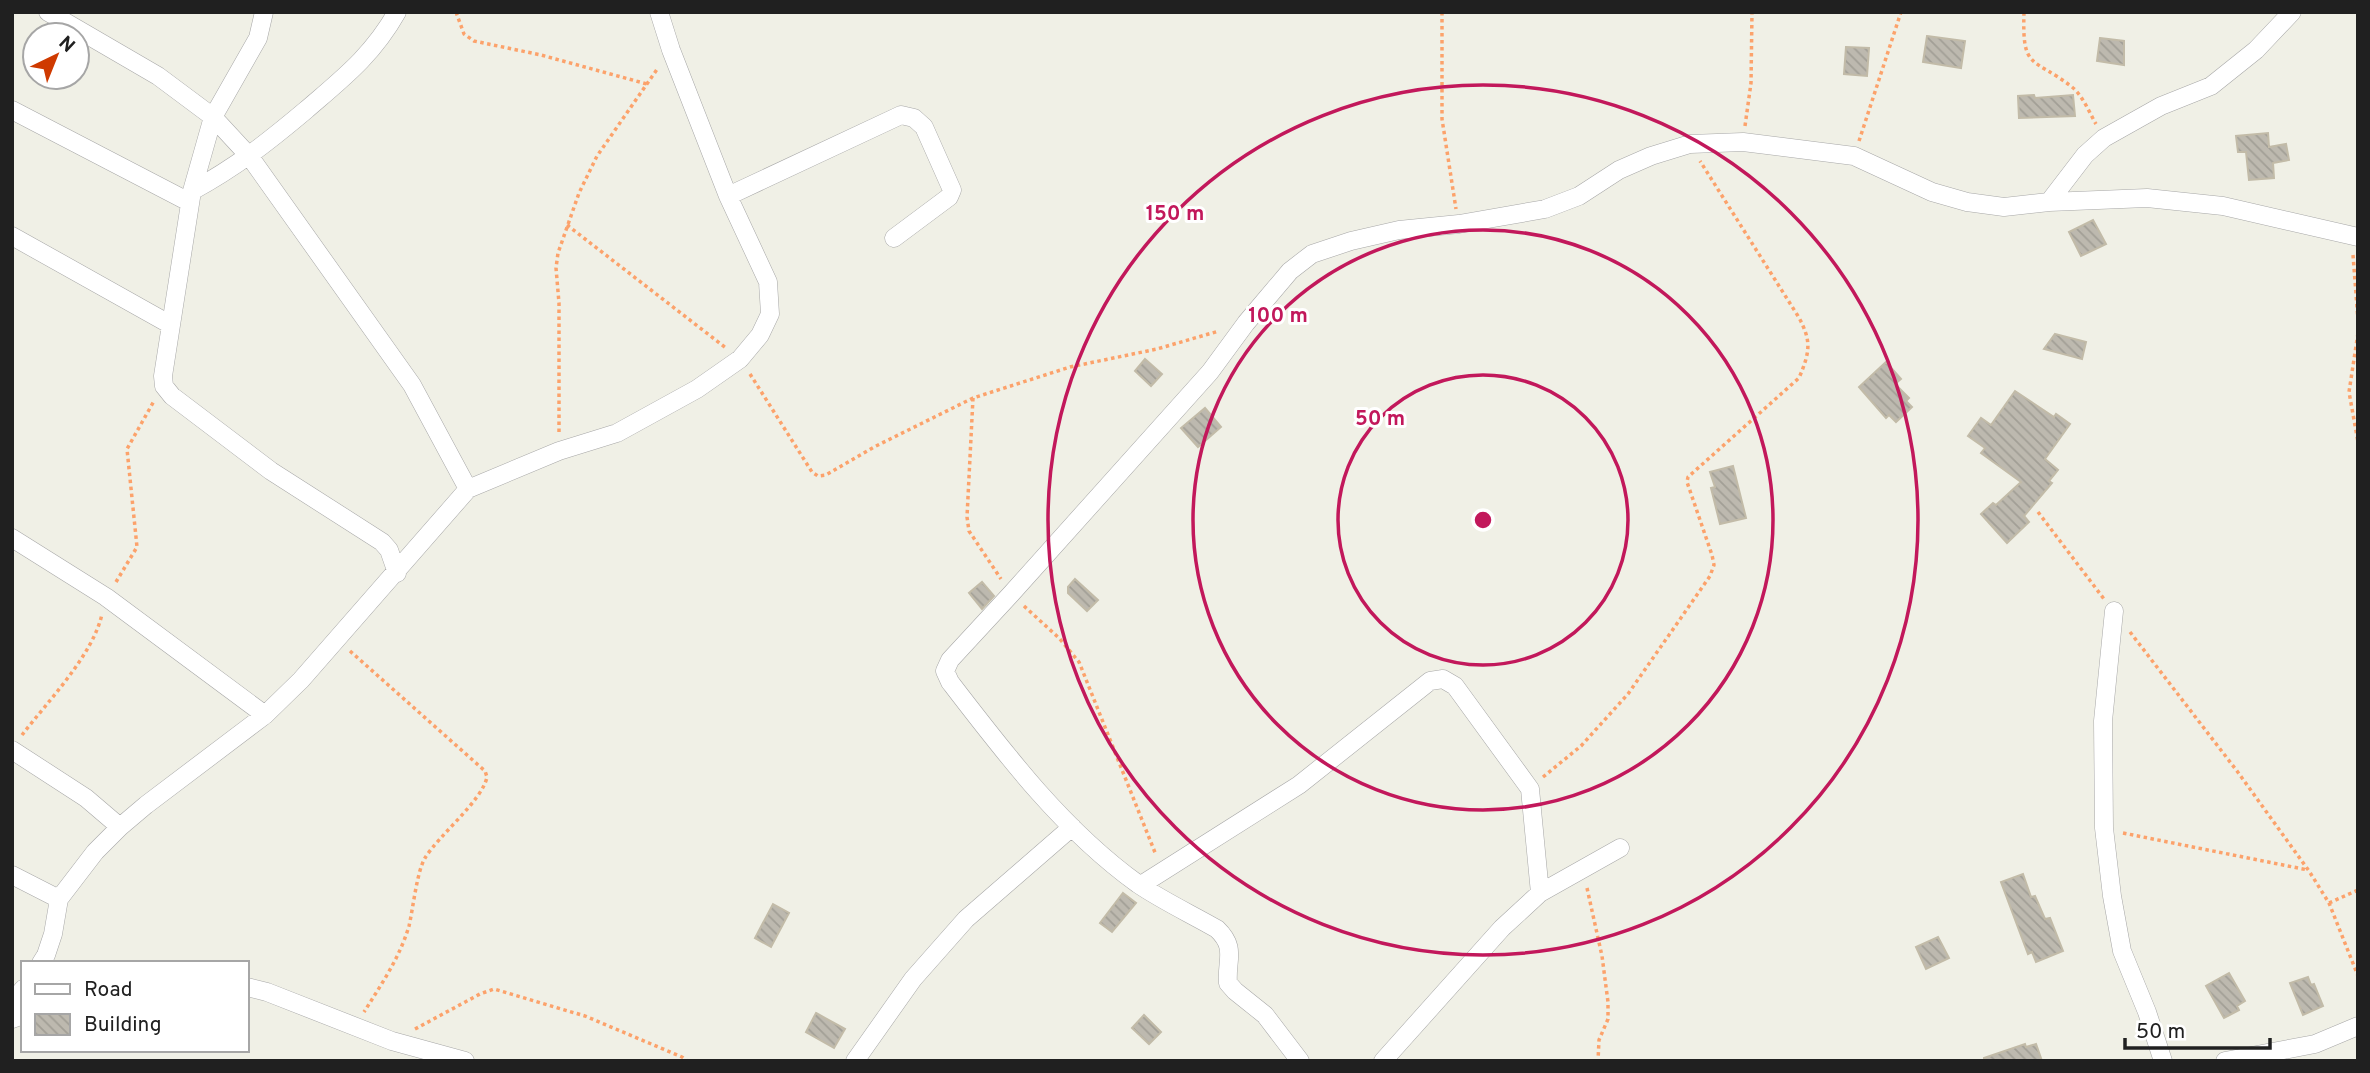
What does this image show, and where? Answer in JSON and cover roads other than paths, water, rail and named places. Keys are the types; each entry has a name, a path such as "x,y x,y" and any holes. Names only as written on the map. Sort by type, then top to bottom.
{"street":[{"path":"48,12 158,76 213,117 250,157 412,385 468,489"},
{"path":"264,12 258,38 213,117 191,197 163,376 164,386 172,396 271,471 383,542 389,550 397,573"},
{"path":"191,197 250,157 362,62 383,37 397,12"},
{"path":"42,961 53,934 59,899 95,852 120,828 265,715 302,680 468,489 559,451 617,433 696,389 740,359 760,335 770,314 768,282 728,196 671,50 659,12"},
{"path":"2049,202 2085,155 2104,138 2161,106 2211,86 2256,50 2292,12"},
{"path":"12,110 191,197"},
{"path":"728,196 901,115 914,118 923,127 952,190 949,197 894,238"},
{"path":"1300,1061 1265,1015 1228,984 1230,947 1225,937 1217,929 1140,885 1112,864 1072,827 1021,774 950,682 945,671 950,660 1210,372 1246,323 1290,271 1312,254 1351,241 1399,230 1459,224 1562,204 1619,170 1651,156 1690,144 1743,142 1854,156 1932,191 1967,202 2004,207 2049,202 2147,198 2223,206 2355,236"},
{"path":"12,236 171,325"},
{"path":"12,538 106,597 265,715"},
{"path":"2113,611 2103,721 2104,828 2122,951 2147,1012 2163,1061"},
{"path":"1140,885 1299,785 1430,681 1443,679 1455,686 1530,789 1540,893"},
{"path":"16,744 120,828"},
{"path":"855,1061 912,979 966,919 1072,827"},
{"path":"1383,1061 1502,928 1540,893 1620,848"},
{"path":"12,875 59,899"},
{"path":"248,987 267,992 393,1041 465,1061"},
{"path":"2225,1061 2315,1044 2358,1026"}]}
